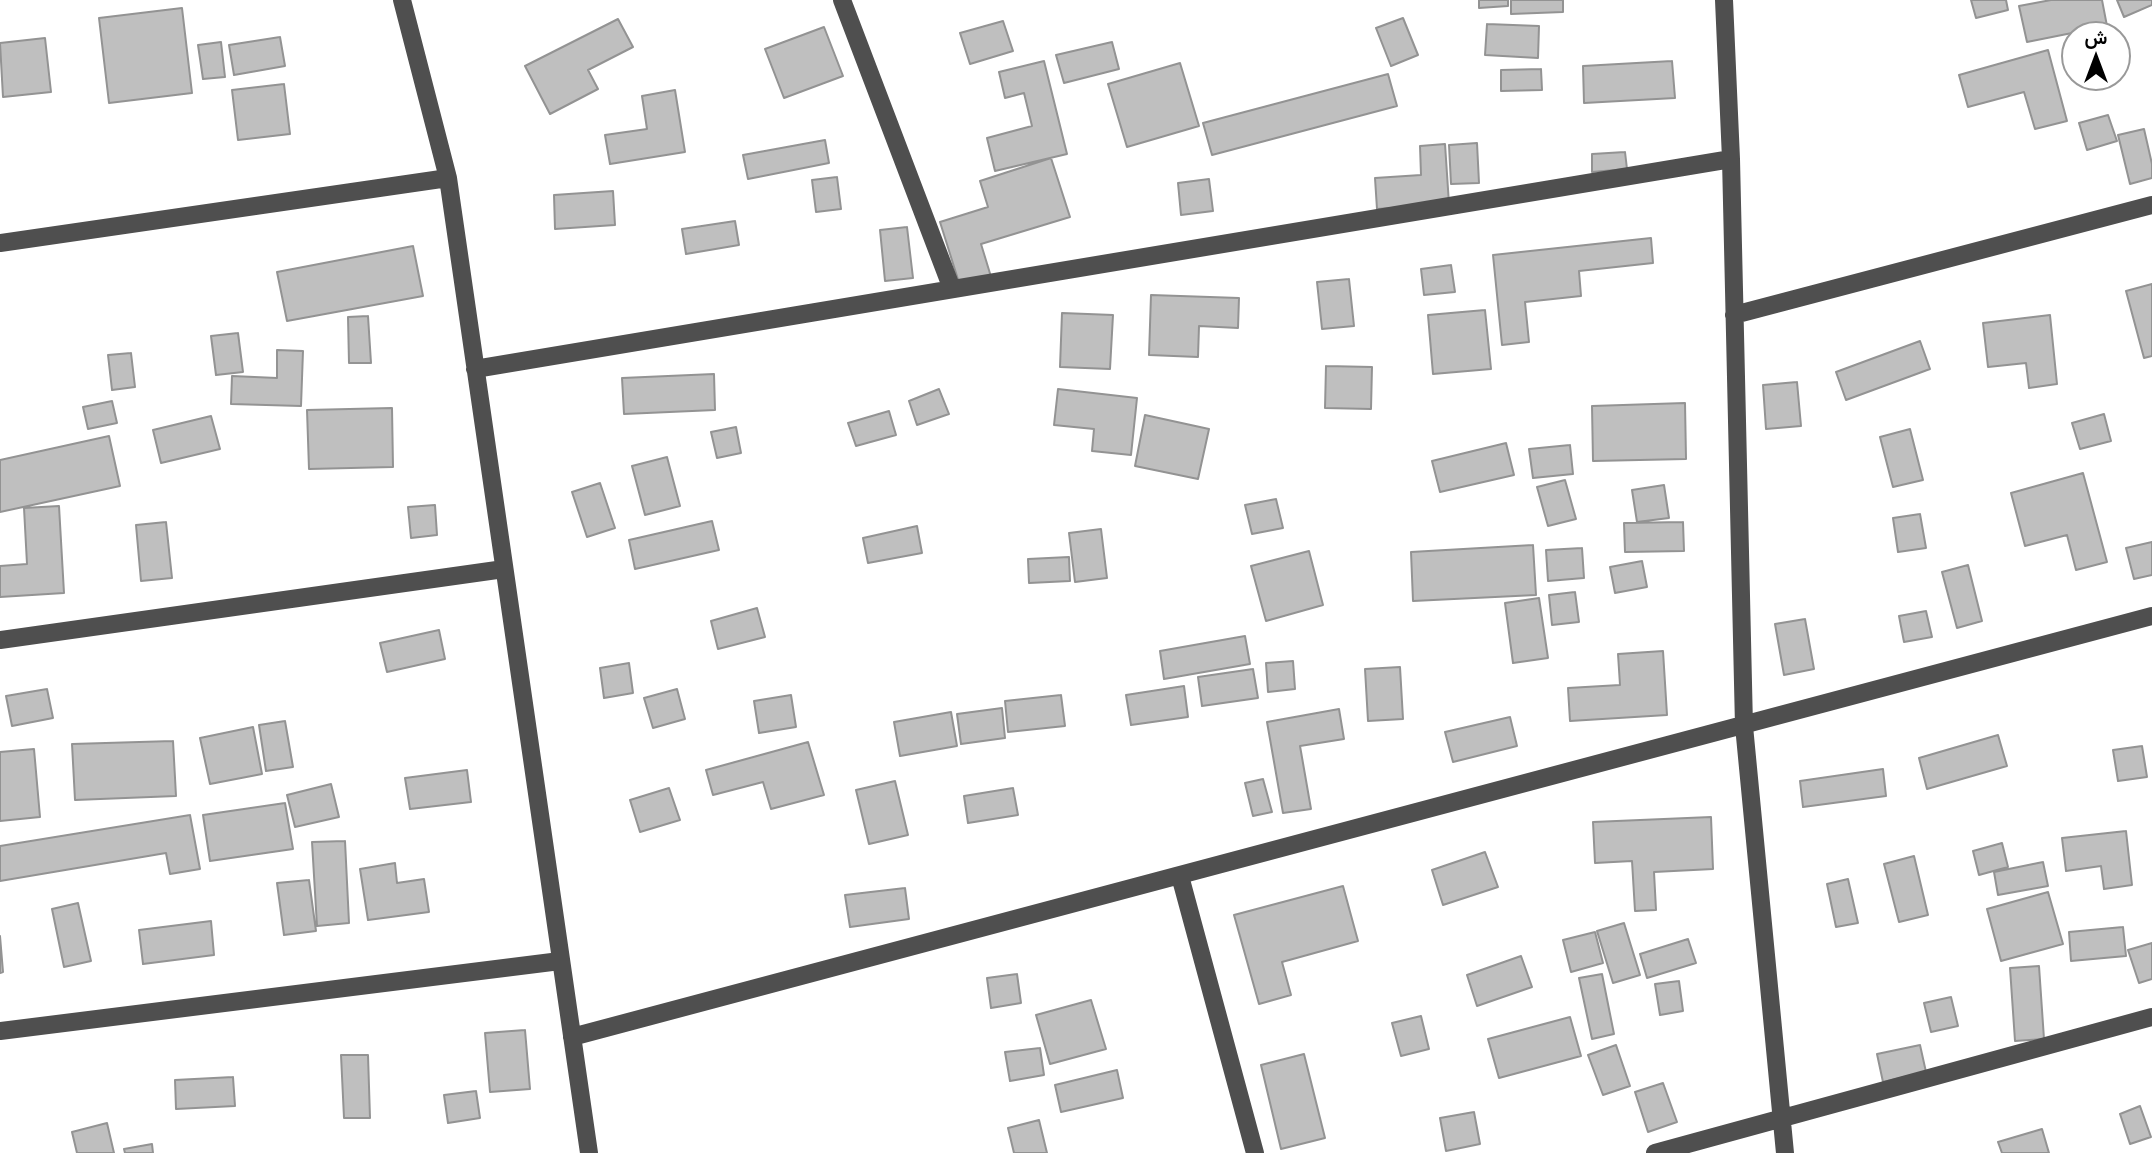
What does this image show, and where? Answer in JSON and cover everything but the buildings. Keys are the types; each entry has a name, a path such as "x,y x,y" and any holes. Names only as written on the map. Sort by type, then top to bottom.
{"street":[{"path":"402,0 448,178 589,1153"},
{"path":"842,0 952,289"},
{"path":"1724,0 1731,159 1744,726 1785,1153"},
{"path":"475,369 1731,159"},
{"path":"0,243 448,178"},
{"path":"1734,315 2152,205"},
{"path":"0,640 504,569"},
{"path":"572,1037 2152,617"},
{"path":"1180,876 1255,1153"},
{"path":"0,1031 560,961"},
{"path":"1655,1153 2152,1017"}]}
